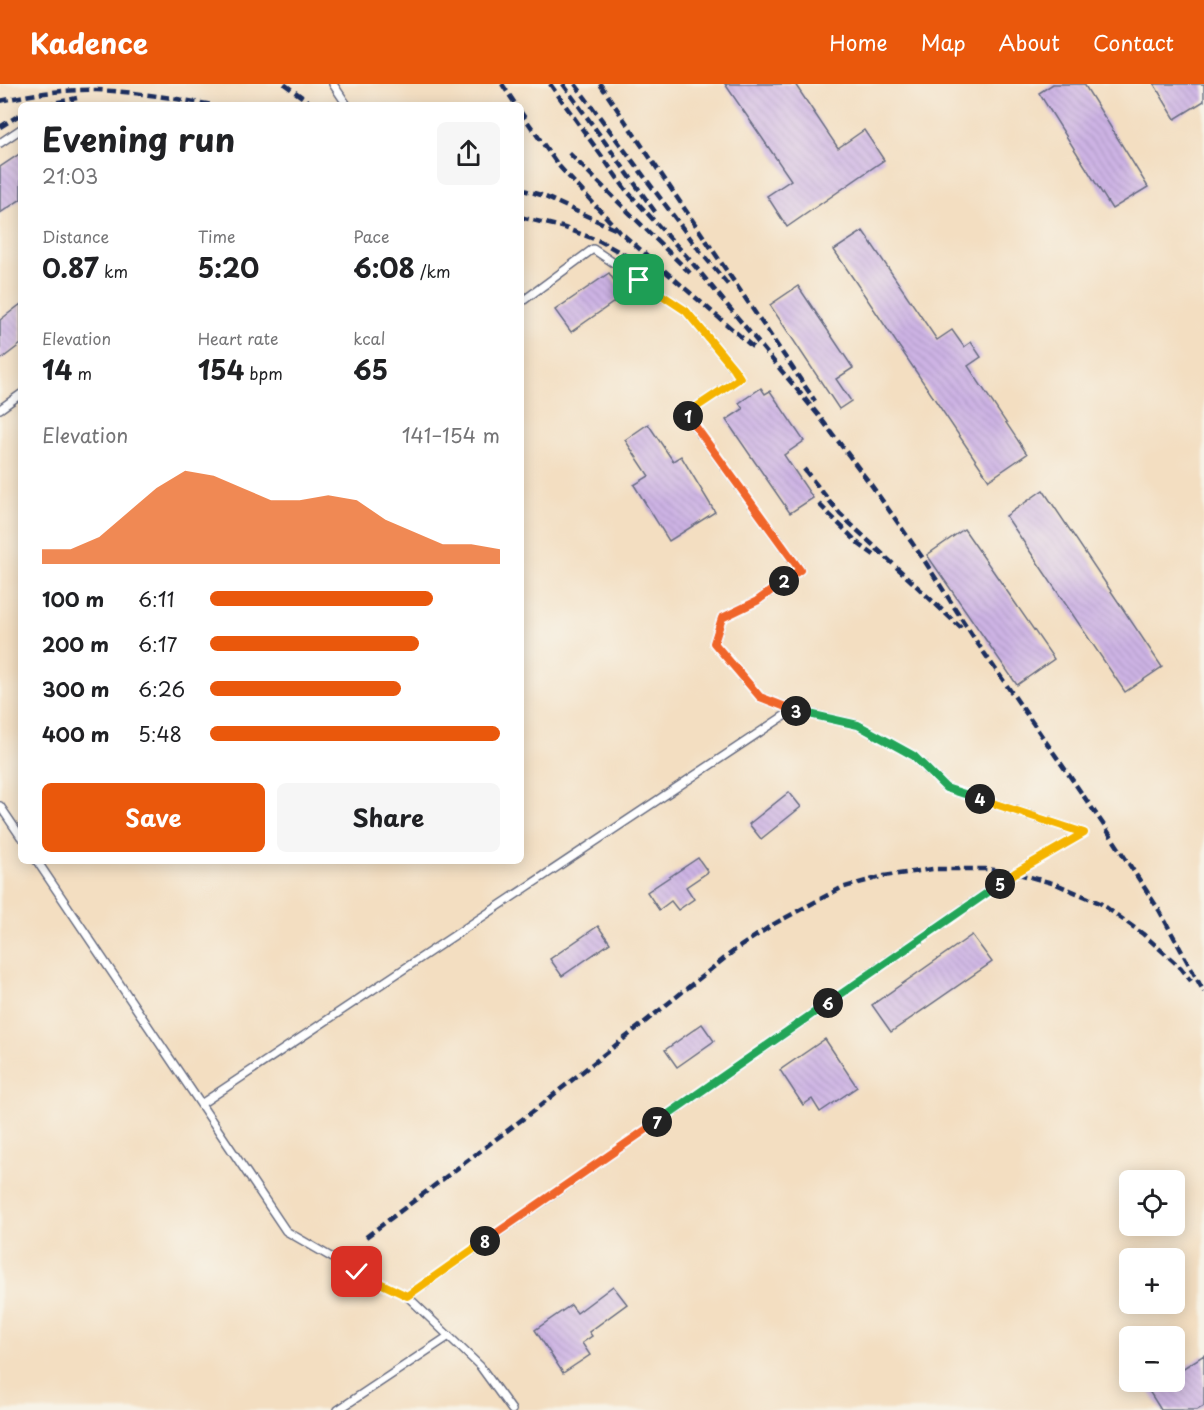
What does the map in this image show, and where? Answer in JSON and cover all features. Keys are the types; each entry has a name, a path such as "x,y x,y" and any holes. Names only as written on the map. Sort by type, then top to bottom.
{"lane":[{"path":"333,84 346,102"},
{"path":"0,143 18,131"},
{"path":"407,1296 1005,880 1084,833 946,788 914,756 858,725 794,710 760,697 714,643 722,618 757,601 800,570 686,414 740,378 686,311 593,249 524,300"},
{"path":"0,409 18,396"},
{"path":"201,1104 794,710"},
{"path":"0,806 18,833"},
{"path":"39,864 286,1231 357,1272 407,1296 480,1366 512,1410"},
{"path":"338,1410 449,1336"}],"building":[{"path":"725,84 795,84 838,148 864,130 884,160 787,227 767,196 791,180"},
{"path":"1053,84 1084,84 1148,187 1112,209 1039,93"},
{"path":"1154,84 1204,84 1204,101 1175,119"},
{"path":"18,155 18,201 0,213 0,167"},
{"path":"863,231 937,340 952,330 964,347 971,342 981,357 968,366 1027,454 989,480 834,250"},
{"path":"609,273 624,295 571,332 555,310"},
{"path":"798,286 853,368 836,379 851,401 839,409 770,305"},
{"path":"18,306 18,346 0,360 0,320"},
{"path":"761,388 765,394 770,391 804,441 784,455 813,498 790,513 726,420 743,409 739,403"},
{"path":"648,424 673,461 681,456 715,512 669,541 634,485 649,476 625,440"},
{"path":"1043,490 1162,667 1125,692 1006,516"},
{"path":"964,529 1054,659 1017,685 927,555"},
{"path":"789,792 801,807 761,839 749,824"},
{"path":"698,858 708,872 686,887 694,899 678,910 671,901 659,910 647,892"},
{"path":"598,926 610,943 562,976 550,959"},
{"path":"972,935 992,962 891,1032 872,1005"},
{"path":"702,1024 714,1041 677,1067 665,1050"},
{"path":"825,1039 857,1087 820,1112 812,1099 803,1105 780,1070"},
{"path":"613,1286 627,1304 589,1332 592,1336 582,1343 590,1355 563,1373 535,1330 571,1305 577,1313"},
{"path":"1204,1355 1204,1406 1197,1410 1161,1410 1150,1392 1185,1392 1185,1367"}],"railway":[{"path":"284,84 309,102"},
{"path":"502,84 514,102"},
{"path":"550,84 626,190 689,259 819,416 872,486 1103,824 1159,910 1204,992"},
{"path":"563,84 656,213"},
{"path":"575,84 699,250 730,287"},
{"path":"600,84 815,401"},
{"path":"0,101 48,92 97,90 193,102"},
{"path":"58,102 77,98"},
{"path":"0,127 18,116"},
{"path":"524,117 558,165 620,232 755,349"},
{"path":"569,153 690,273"},
{"path":"524,190 541,195 615,229"},
{"path":"524,218 562,227 600,241 658,274"},
{"path":"804,469 840,514 961,628"},
{"path":"819,504 860,545 874,555"},
{"path":"366,1237 532,1112 735,950 772,925 841,888 884,876 933,869 987,869 1015,873 1056,884 1100,903 1143,934 1181,968 1191,981"}],"route":[{"path":"357,1272 407,1296 1015,873 1084,833 946,788 914,756 858,725 794,710 760,697 714,643 722,618 757,601 800,570 686,414 740,378 686,311 639,280"}]}
